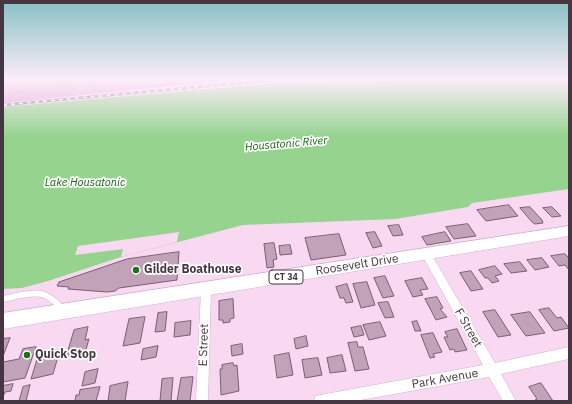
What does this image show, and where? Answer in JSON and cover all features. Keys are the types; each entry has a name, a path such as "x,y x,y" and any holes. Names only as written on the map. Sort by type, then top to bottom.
{"main road":[{"name":"Roosevelt Drive","path":"3,322 427,255 569,230"}],"street":[{"name":"F Street","path":"427,255 510,401"},
{"name":"E Street","path":"202,401 206,290"},
{"name":"Park Avenue","path":"320,401 492,370 569,353"}],"lane":[{"path":"3,299 43,293 55,299 63,312"}],"shaded area":[{"path":"3,99 44,99 3,103"}],"water":[{"name":"Lake Housatonic","path":"96,99 569,99 569,189 472,203 468,207 395,219 243,225 121,257 22,288 3,289 3,107"}],"pier":[{"path":"179,232 177,242 121,257 123,249 75,255 78,246"}],"building":[{"path":"509,205 518,216 486,221 477,210"},
{"path":"530,207 543,223 535,224 520,208"},
{"path":"552,207 561,216 552,217 543,208"},
{"path":"468,224 476,236 454,239 446,227"},
{"path":"399,225 403,235 393,236 388,226"},
{"path":"375,232 382,246 373,248 366,233"},
{"path":"445,232 451,241 427,245 422,237"},
{"path":"339,234 346,255 311,260 305,238"},
{"path":"274,243 277,259 273,260 274,267 267,268 264,244"},
{"path":"290,245 292,254 280,255 279,246"},
{"name":"Gilder Boathouse","path":"179,252 177,280 119,288 115,291 107,292 68,289 69,287 57,286 59,282 127,259"},
{"path":"565,254 569,258 569,270 565,265 559,266 551,256"},
{"path":"542,258 549,267 535,270 527,260"},
{"path":"520,262 527,271 511,273 504,264"},
{"path":"495,266 502,274 495,276 499,281 492,283 488,278 485,278 479,270"},
{"path":"471,271 483,289 471,291 460,273"},
{"path":"385,276 394,296 383,298 374,278"},
{"path":"422,278 428,289 420,290 423,295 413,297 405,281"},
{"path":"367,282 375,305 361,308 353,284"},
{"path":"347,284 353,302 346,303 344,298 340,298 336,287"},
{"path":"437,297 443,308 440,309 447,317 436,320 425,299"},
{"path":"233,299 234,318 230,319 230,322 223,323 223,320 219,320 219,301"},
{"path":"388,302 394,317 385,318 378,303"},
{"path":"549,308 557,318 561,317 569,328 554,331 539,310"},
{"path":"495,310 511,335 498,337 483,312"},
{"path":"167,312 165,331 155,332 158,313"},
{"path":"530,312 545,333 526,336 511,315"},
{"path":"145,317 140,343 123,346 129,319"},
{"path":"191,321 190,335 174,337 175,323"},
{"path":"417,321 421,331 415,331 412,322"},
{"path":"380,322 386,336 369,340 363,325"},
{"path":"361,326 364,335 354,337 351,328"},
{"path":"88,327 85,340 89,339 85,353 66,357 74,330"},
{"path":"457,329 467,350 455,352 454,349 450,350 444,337 448,337 445,332"},
{"path":"433,333 442,352 433,354 435,357 430,358 421,335"},
{"path":"306,336 308,346 296,349 294,339"},
{"path":"10,338 3,356 3,339"},
{"path":"357,342 358,347 363,347 369,369 355,371 348,343"},
{"path":"242,344 243,354 232,356 231,346"},
{"path":"158,346 156,357 141,360 143,349"},
{"path":"36,347 25,378 3,382 3,362 19,359 23,349"},
{"path":"60,350 53,374 31,379 39,353"},
{"path":"289,353 293,375 277,378 274,356"},
{"path":"342,355 346,371 330,373 327,358"},
{"path":"318,358 322,375 305,378 302,360"},
{"path":"233,363 234,366 237,365 239,391 221,395 220,369 222,369 222,365"},
{"path":"98,369 95,383 82,386 85,372"},
{"path":"193,377 190,401 177,401 181,378"},
{"path":"173,378 171,401 160,401 162,379"},
{"path":"128,382 125,401 108,401 110,386"},
{"path":"541,383 553,401 535,400 537,399 529,387"},
{"path":"13,384 11,391 5,392 3,397 3,386"},
{"path":"30,385 26,401 19,401 23,387"},
{"path":"100,387 96,401 75,401 76,395 79,395 80,390"}],"railway":[{"path":"3,105 69,99"}],"place":[{"name":"Gilder Boathouse","path":"136,270"},
{"name":"Quick Stop","path":"27,355"}],"water label":[{"name":"Housatonic River","path":"286,144"}]}
